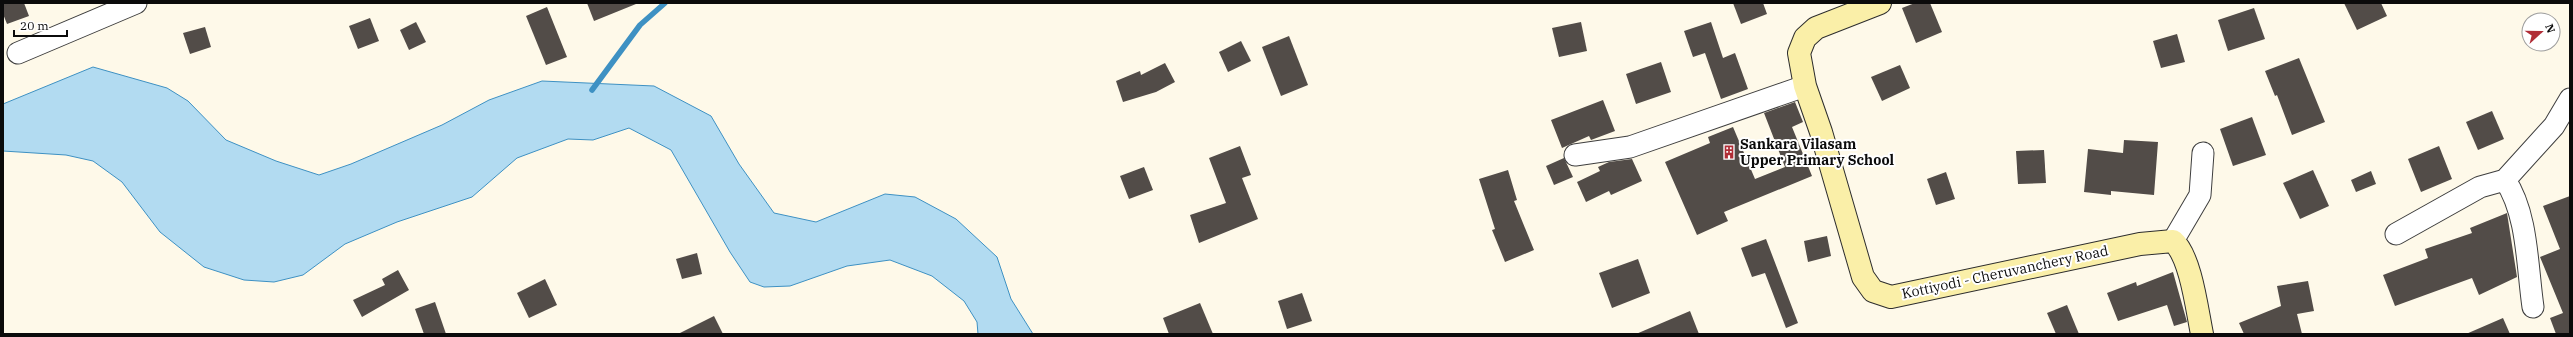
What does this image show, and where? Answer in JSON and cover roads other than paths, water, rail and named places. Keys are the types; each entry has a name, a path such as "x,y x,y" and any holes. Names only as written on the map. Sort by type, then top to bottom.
{"main road":[{"name":"Kottiyodi - Cheruvanchery Road","path":"1880,3 1816,28 1805,38 1799,53 1805,86 1821,132 1863,276 1873,291 1891,297 2140,244 2173,241"},
{"path":"2173,241 2180,248 2185,261 2202,334"}],"street":[{"path":"18,53 136,3"},
{"path":"1575,155 1630,147 1805,86"},
{"path":"2396,234 2480,187 2505,180 2554,126 2570,98"},
{"path":"2173,241 2200,195 2203,153"},
{"path":"2505,180 2513,191 2523,229 2533,307"}],"water":[{"path":"93,67 167,88 188,101 226,140 276,161 319,175 351,164 442,125 489,100 542,81 654,86 711,116 739,164 774,213 816,222 885,194 915,197 956,219 997,257 1011,299 1033,334 978,334 977,322 964,301 932,276 890,260 847,266 790,286 764,287 750,282 730,252 671,150 629,128 593,140 568,139 517,158 472,197 397,222 345,244 303,275 274,282 244,280 204,267 160,232 122,182 93,161 66,155 3,151 3,104"}],"waterway":[{"path":"592,90 640,25 665,3"}],"place":[{"name":"Sankara Vilasam Upper Primary School","path":"1729,152"}]}
